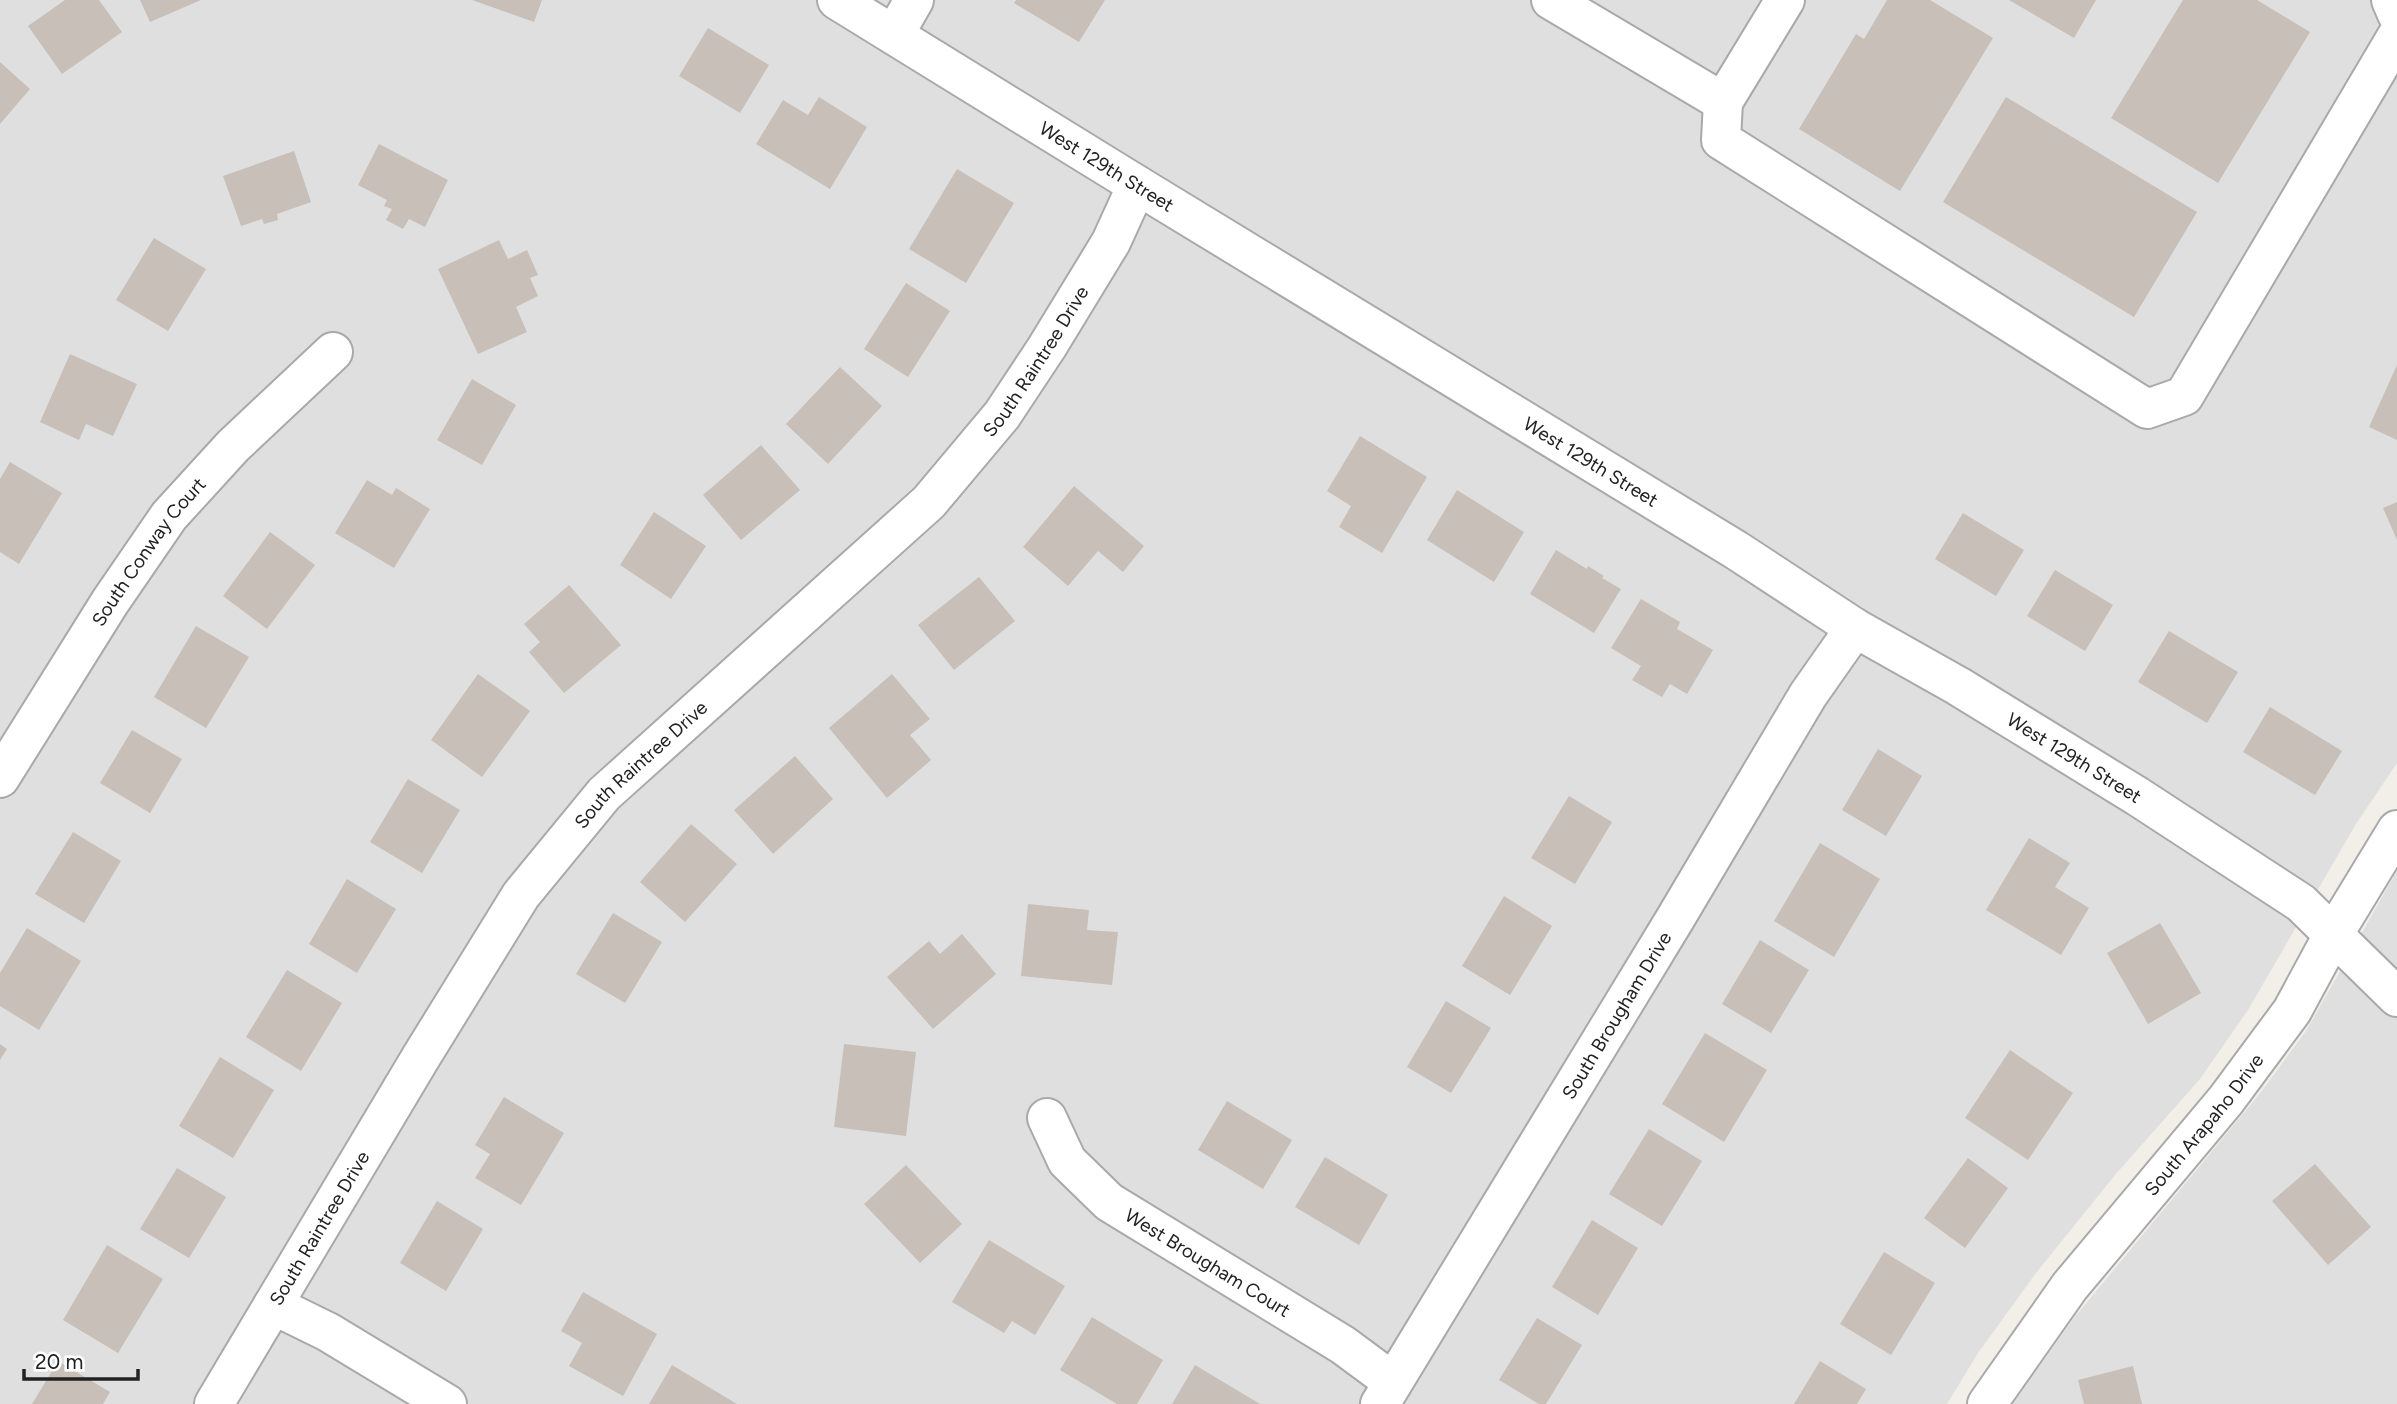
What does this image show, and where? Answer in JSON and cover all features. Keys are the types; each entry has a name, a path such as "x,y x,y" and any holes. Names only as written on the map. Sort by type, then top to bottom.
{"street":[{"name":"West 129th Street","path":"837,0 1137,186 1736,550 1855,628 1958,686 2137,796 2301,903 2397,997"},
{"path":"894,34 914,0"},
{"path":"1551,0 1723,102"},
{"path":"1784,0 1723,102 1721,140 2147,409 2184,396 2397,36"},
{"path":"2391,0 2397,14"},
{"name":"South Raintree Drive","path":"214,1404 521,895 604,794 929,502 1002,415 1047,347 1111,242 1137,186"},
{"name":"South Conway Court","path":"0,778 110,601 169,516 233,446 332,352"},
{"name":"South Brougham Drive","path":"1387,1393 1808,695 1855,628"},
{"name":"South Arapaho Drive","path":"1987,1404 2070,1286 2226,1100 2292,1011 2333,935 2397,830"},
{"name":"West Brougham Court","path":"1047,1118 1067,1161 1109,1202 1343,1345 1387,1393"},
{"path":"273,1306 328,1332 447,1404"}],"shaded area":[{"path":"0,0 2397,0 2397,763 2356,824 2248,1010 2200,1079 2115,1175 2036,1273 1978,1353 1947,1404 0,1404"},
{"path":"2397,871 2397,1404 2013,1404 2073,1319 2261,1092 2306,1031"}],"building":[{"path":"65,0 99,0 122,32 62,74 28,26"},
{"path":"140,0 201,0 150,22"},
{"path":"472,0 542,0 534,22"},
{"path":"1016,0 1105,0 1079,42 1014,3"},
{"path":"1887,0 1930,0 1993,38 1900,191 1799,129 1856,34 1864,39"},
{"path":"2009,0 2096,0 2074,38"},
{"path":"2183,0 2257,0 2310,32 2218,183 2111,118"},
{"path":"708,28 769,65 740,113 679,76"},
{"path":"0,62 30,89 0,124"},
{"path":"819,97 867,127 830,189 756,144 783,100 808,115"},
{"path":"2006,97 2197,212 2134,317 1943,202"},
{"path":"379,144 448,180 425,227 409,219 403,229 386,220 392,209 384,206 387,200 358,185"},
{"path":"294,151 311,202 277,214 278,220 264,224 262,219 241,226 223,176"},
{"path":"957,169 1014,203 966,283 909,249"},
{"path":"154,238 206,269 168,331 116,300"},
{"path":"499,240 508,259 527,250 538,275 530,278 538,296 516,307 527,332 478,354 438,269"},
{"path":"906,283 950,311 908,377 864,349"},
{"path":"70,354 137,384 113,436 86,424 79,440 40,422"},
{"path":"2397,365 2397,440 2369,427"},
{"path":"840,367 882,406 828,464 786,424"},
{"path":"472,379 516,405 482,465 437,440"},
{"path":"1360,436 1427,477 1382,553 1339,527 1351,506 1327,491"},
{"path":"761,445 800,490 741,540 703,495"},
{"path":"10,462 62,493 19,564 0,552 0,479"},
{"path":"367,480 392,495 396,488 430,509 394,568 335,533"},
{"path":"1074,486 1144,546 1123,572 1098,551 1068,586 1023,547"},
{"path":"1457,490 1524,532 1494,582 1427,540"},
{"path":"2397,502 2397,540 2383,508"},
{"path":"654,512 706,546 671,599 620,565"},
{"path":"1963,513 2024,550 1996,596 1935,559"},
{"path":"270,532 315,565 267,629 223,596"},
{"path":"1556,550 1587,569 1588,566 1621,589 1594,633 1530,594"},
{"path":"2055,570 2113,605 2085,651 2027,616"},
{"path":"979,577 1015,621 954,670 918,625"},
{"path":"569,585 621,645 564,693 529,652 540,642 524,624"},
{"path":"1641,599 1680,622 1677,629 1713,650 1687,694 1670,684 1662,697 1632,680 1641,666 1611,648"},
{"path":"196,626 249,657 206,728 154,697"},
{"path":"2169,631 2238,672 2207,723 2138,682"},
{"path":"478,674 530,711 482,777 431,740"},
{"path":"892,674 930,719 910,735 931,760 887,798 829,728"},
{"path":"2270,707 2342,751 2315,795 2243,752"},
{"path":"132,730 182,759 150,813 100,783"},
{"path":"1878,749 1922,776 1886,836 1842,810"},
{"path":"795,756 833,799 773,854 734,810"},
{"path":"408,779 460,810 422,873 370,842"},
{"path":"1569,796 1612,822 1575,884 1531,858"},
{"path":"691,824 737,864 685,922 640,882"},
{"path":"73,832 121,861 84,923 35,894"},
{"path":"2029,838 2070,863 2055,887 2089,908 2061,955 1986,910"},
{"path":"1820,843 1880,879 1834,957 1774,921"},
{"path":"347,879 396,909 357,973 309,944"},
{"path":"1504,896 1552,926 1510,995 1462,966"},
{"path":"1028,904 1089,910 1087,930 1118,932 1112,985 1021,976"},
{"path":"613,913 662,942 625,1003 576,974"},
{"path":"2160,923 2201,993 2148,1024 2107,953"},
{"path":"27,928 81,961 39,1030 0,1006 0,973"},
{"path":"962,934 996,974 933,1029 887,977 929,941 940,954"},
{"path":"1760,940 1809,970 1771,1033 1722,1004"},
{"path":"287,970 342,1003 301,1071 246,1037"},
{"path":"1446,1001 1491,1028 1451,1093 1407,1067"},
{"path":"1705,1033 1767,1070 1724,1142 1662,1104"},
{"path":"0,1044 7,1049 0,1060"},
{"path":"844,1044 916,1052 906,1136 834,1127"},
{"path":"2010,1050 2073,1093 2028,1160 1965,1118"},
{"path":"220,1057 274,1090 233,1158 179,1126"},
{"path":"504,1097 564,1133 521,1205 475,1178 490,1154 475,1145"},
{"path":"1227,1101 1292,1140 1263,1189 1198,1150"},
{"path":"1649,1129 1702,1161 1662,1226 1609,1194"},
{"path":"1325,1157 1388,1195 1359,1245 1295,1207"},
{"path":"1968,1158 2008,1188 1965,1248 1924,1218"},
{"path":"2315,1164 2371,1227 2328,1265 2272,1201"},
{"path":"906,1165 962,1224 920,1263 864,1204"},
{"path":"177,1168 226,1197 189,1258 140,1229"},
{"path":"437,1201 483,1229 446,1291 400,1263"},
{"path":"1592,1220 1638,1248 1598,1315 1552,1287"},
{"path":"989,1240 1065,1286 1035,1335 1012,1321 1004,1333 952,1302"},
{"path":"107,1245 163,1279 118,1353 63,1320"},
{"path":"1884,1252 1935,1283 1891,1355 1840,1324"},
{"path":"583,1292 657,1334 623,1396 569,1366 582,1343 561,1331"},
{"path":"1092,1317 1163,1360 1137,1404 1117,1404 1060,1370"},
{"path":"1537,1318 1582,1345 1546,1404 1539,1404 1499,1380"},
{"path":"58,1361 110,1392 103,1404 32,1404"},
{"path":"1820,1361 1866,1389 1857,1404 1794,1404"},
{"path":"672,1365 737,1404 649,1404"},
{"path":"1195,1365 1260,1404 1172,1404"},
{"path":"2133,1366 2142,1404 2084,1404 2078,1380"}]}
